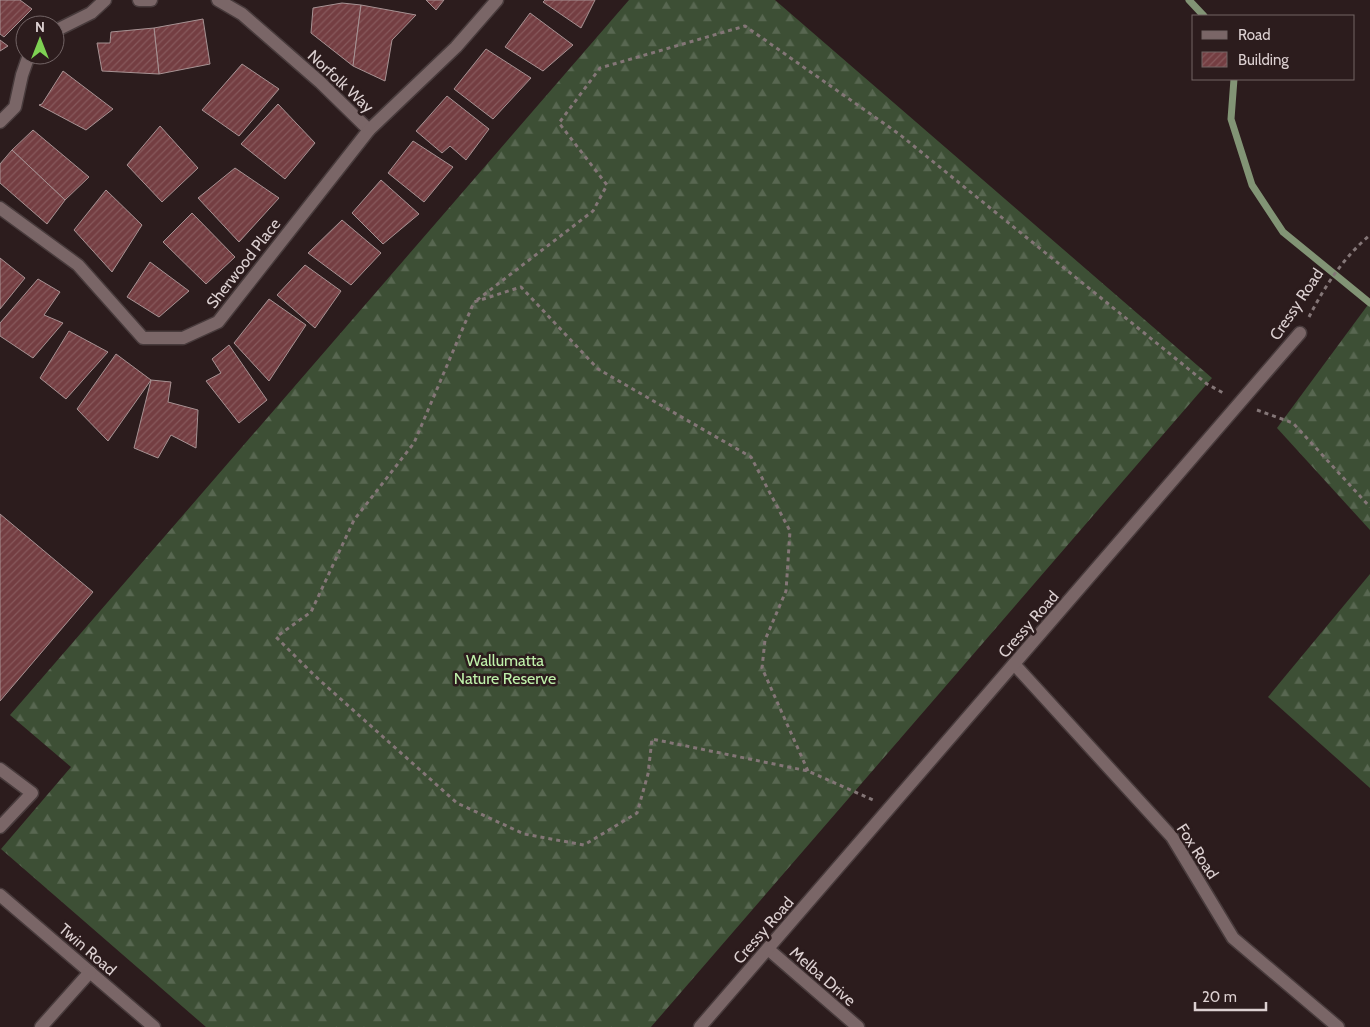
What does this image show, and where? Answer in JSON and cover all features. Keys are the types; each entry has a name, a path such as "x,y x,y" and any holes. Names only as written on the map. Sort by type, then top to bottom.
{"street":[{"path":"65,26 91,13 105,0"},
{"path":"139,0 151,0"},
{"name":"Norfolk Way","path":"218,0 242,14 320,82 369,130 456,47 497,0"},
{"path":"0,122 15,107 25,65"},
{"name":"Sherwood Place","path":"0,208 78,265 143,338 183,338 218,322 369,130"},
{"name":"Cressy Road","path":"700,1027 1300,333"},
{"name":"Fox Road","path":"1014,664 1172,837 1233,938 1338,1027"},
{"path":"0,768 32,794 0,826"},
{"name":"Twin Road","path":"0,895 154,1027"},
{"name":"Melba Drive","path":"768,949 858,1027"},
{"path":"42,1027 90,972"}],"path":[{"path":"890,808 808,771 652,739 648,774 638,813 584,845 524,834 457,802 315,676 276,637 312,612 354,520 414,443 474,302 593,211 607,185 559,123 600,68 745,26 899,134 1208,384 1240,403 1293,423 1370,507"},
{"name":"Cressy Road","path":"1300,333 1322,292 1359,244 1370,235"},
{"path":"474,302 520,288 598,369 751,457 790,531 786,591 765,640 762,668 808,771"}],"green space":[{"name":"Wallumatta Nature Reserve","path":"629,0 775,0 1212,378 651,1027 206,1027 1,849 71,767 10,715"},
{"path":"1370,302 1370,530 1277,428"},
{"path":"1370,574 1370,788 1268,697"}],"building":[{"path":"0,0 20,0 32,9 26,15 15,15 15,26 4,37 0,34"},
{"path":"426,0 444,0 436,10"},
{"path":"545,0 595,0 581,28 543,2"},
{"path":"342,3 361,5 353,66 311,33 313,8"},
{"path":"361,5 416,15 392,40 385,81 353,66"},
{"path":"530,13 573,45 543,71 505,47"},
{"path":"203,19 210,64 159,74 154,28"},
{"path":"154,28 159,74 102,71 97,43 110,43 111,32"},
{"path":"0,40 8,46 0,51"},
{"path":"486,49 531,78 493,119 454,89"},
{"path":"242,64 279,89 239,136 202,110"},
{"path":"63,71 113,109 86,130 39,105 42,104"},
{"path":"447,96 489,129 466,160 450,146 442,153 416,131"},
{"path":"278,104 315,143 285,179 241,144"},
{"path":"160,126 198,168 162,202 127,165"},
{"path":"33,130 89,177 65,200 12,150"},
{"path":"413,141 453,167 424,202 388,173"},
{"path":"12,150 65,200 47,224 0,183 0,164"},
{"path":"235,168 279,198 239,242 198,198"},
{"path":"381,180 419,214 383,244 352,213"},
{"path":"106,190 142,225 112,272 74,230"},
{"path":"192,213 235,257 206,284 163,242"},
{"path":"342,220 381,253 351,285 308,253"},
{"path":"0,258 25,278 0,309"},
{"path":"150,262 189,291 159,317 127,297"},
{"path":"305,265 341,291 315,328 277,295"},
{"path":"38,279 60,292 44,315 63,323 33,358 0,336 0,323"},
{"path":"269,299 306,325 269,381 234,343"},
{"path":"69,331 108,352 66,399 40,378"},
{"path":"229,345 267,400 239,423 206,381 221,373 212,359"},
{"path":"116,354 151,380 108,441 77,409"},
{"path":"151,380 171,382 168,402 198,410 196,448 171,435 158,458 134,448"},
{"path":"0,514 93,592 0,701"}],"waterway":[{"path":"1189,0 1203,15"},
{"path":"1234,80 1231,119 1252,185 1283,232 1370,303"}]}
